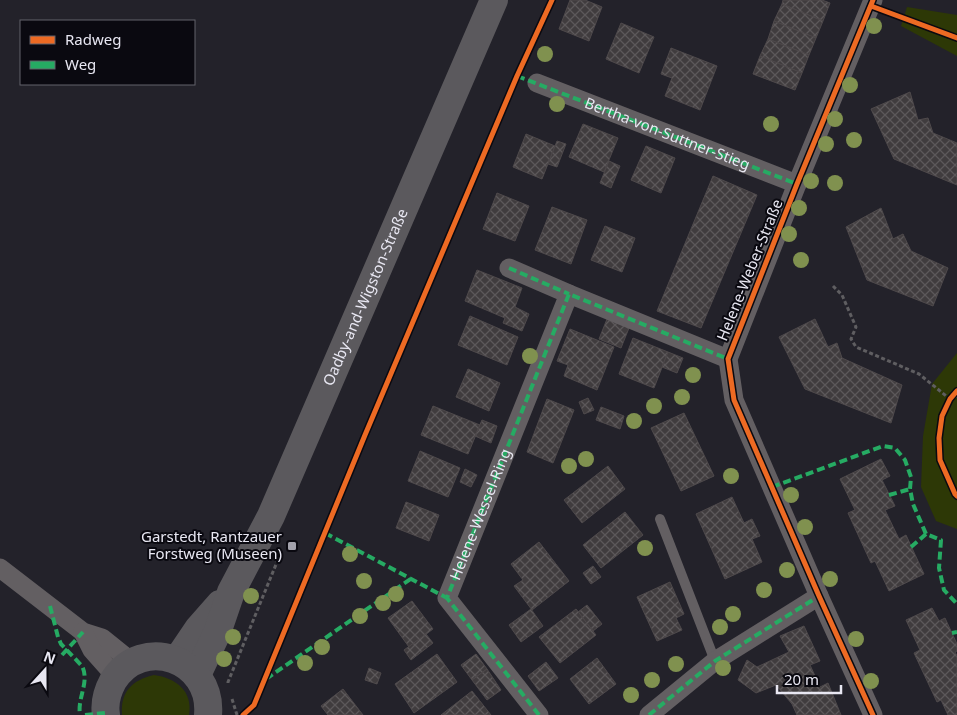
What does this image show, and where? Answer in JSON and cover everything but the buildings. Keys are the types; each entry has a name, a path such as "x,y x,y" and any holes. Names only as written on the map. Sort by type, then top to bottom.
{"main road":[{"name":"Oadby-and-Wigston-Straße","path":"187,668 198,629 231,592 271,516 494,0"},
{"path":"106,715 106,700 110,688 124,670 143,658 166,657 187,668 205,689 209,704 208,715"}],"street":[{"name":"Helene-Weber-Straße","path":"873,0 797,184 728,359 734,400 819,596 874,715"},
{"name":"Bertha-von-Suttner-Stieg","path":"537,83 797,184"},
{"path":"510,268 728,359"},
{"name":"Helene-Wessel-Ring","path":"540,715 447,598 569,294"},
{"path":"0,568 83,632 92,650 124,670"},
{"path":"649,715 715,661 819,596"}],"lane":[{"path":"660,519 715,661"}],"path":[{"path":"833,286 842,295 856,327 851,339 856,347 919,374 950,399 957,396"},
{"path":"230,690 228,682 278,557"},
{"path":"232,698 237,715"}],"green space":[{"path":"907,7 957,15 957,56 901,26"},
{"path":"957,353 957,529 936,521 921,487 923,436 932,384"},
{"path":"154,675 169,679 181,687 188,699 189,715 122,715 123,700 129,688 139,680"}],"marked path":[{"path":"517,76 797,184"},
{"path":"509,268 569,294"},
{"path":"539,715 447,598 569,294 728,359"},
{"path":"772,487 883,446 895,448 905,460 911,477 910,489 913,504 926,534 941,540 939,568 944,590 957,604"},
{"path":"889,495 910,489"},
{"path":"325,533 447,598"},
{"path":"911,547 926,534"},
{"path":"266,679 412,578"},
{"path":"649,715 715,661 819,596"},
{"path":"50,606 61,644 82,666 84,672 85,678 80,702 80,715"},
{"path":"62,655 83,632"},
{"path":"952,633 957,632"},
{"path":"85,715 105,713"}],"cycle path":[{"path":"243,715 254,705 365,435 517,76 552,0"},
{"path":"873,0 797,184 728,359 734,400 873,715"},
{"path":"871,6 957,38"},
{"path":"957,391 950,399 942,416 939,438 940,460 957,496"}],"place":[{"name":"Garstedt, Rantzauer Forstweg (Museen)","path":"292,546"}]}
